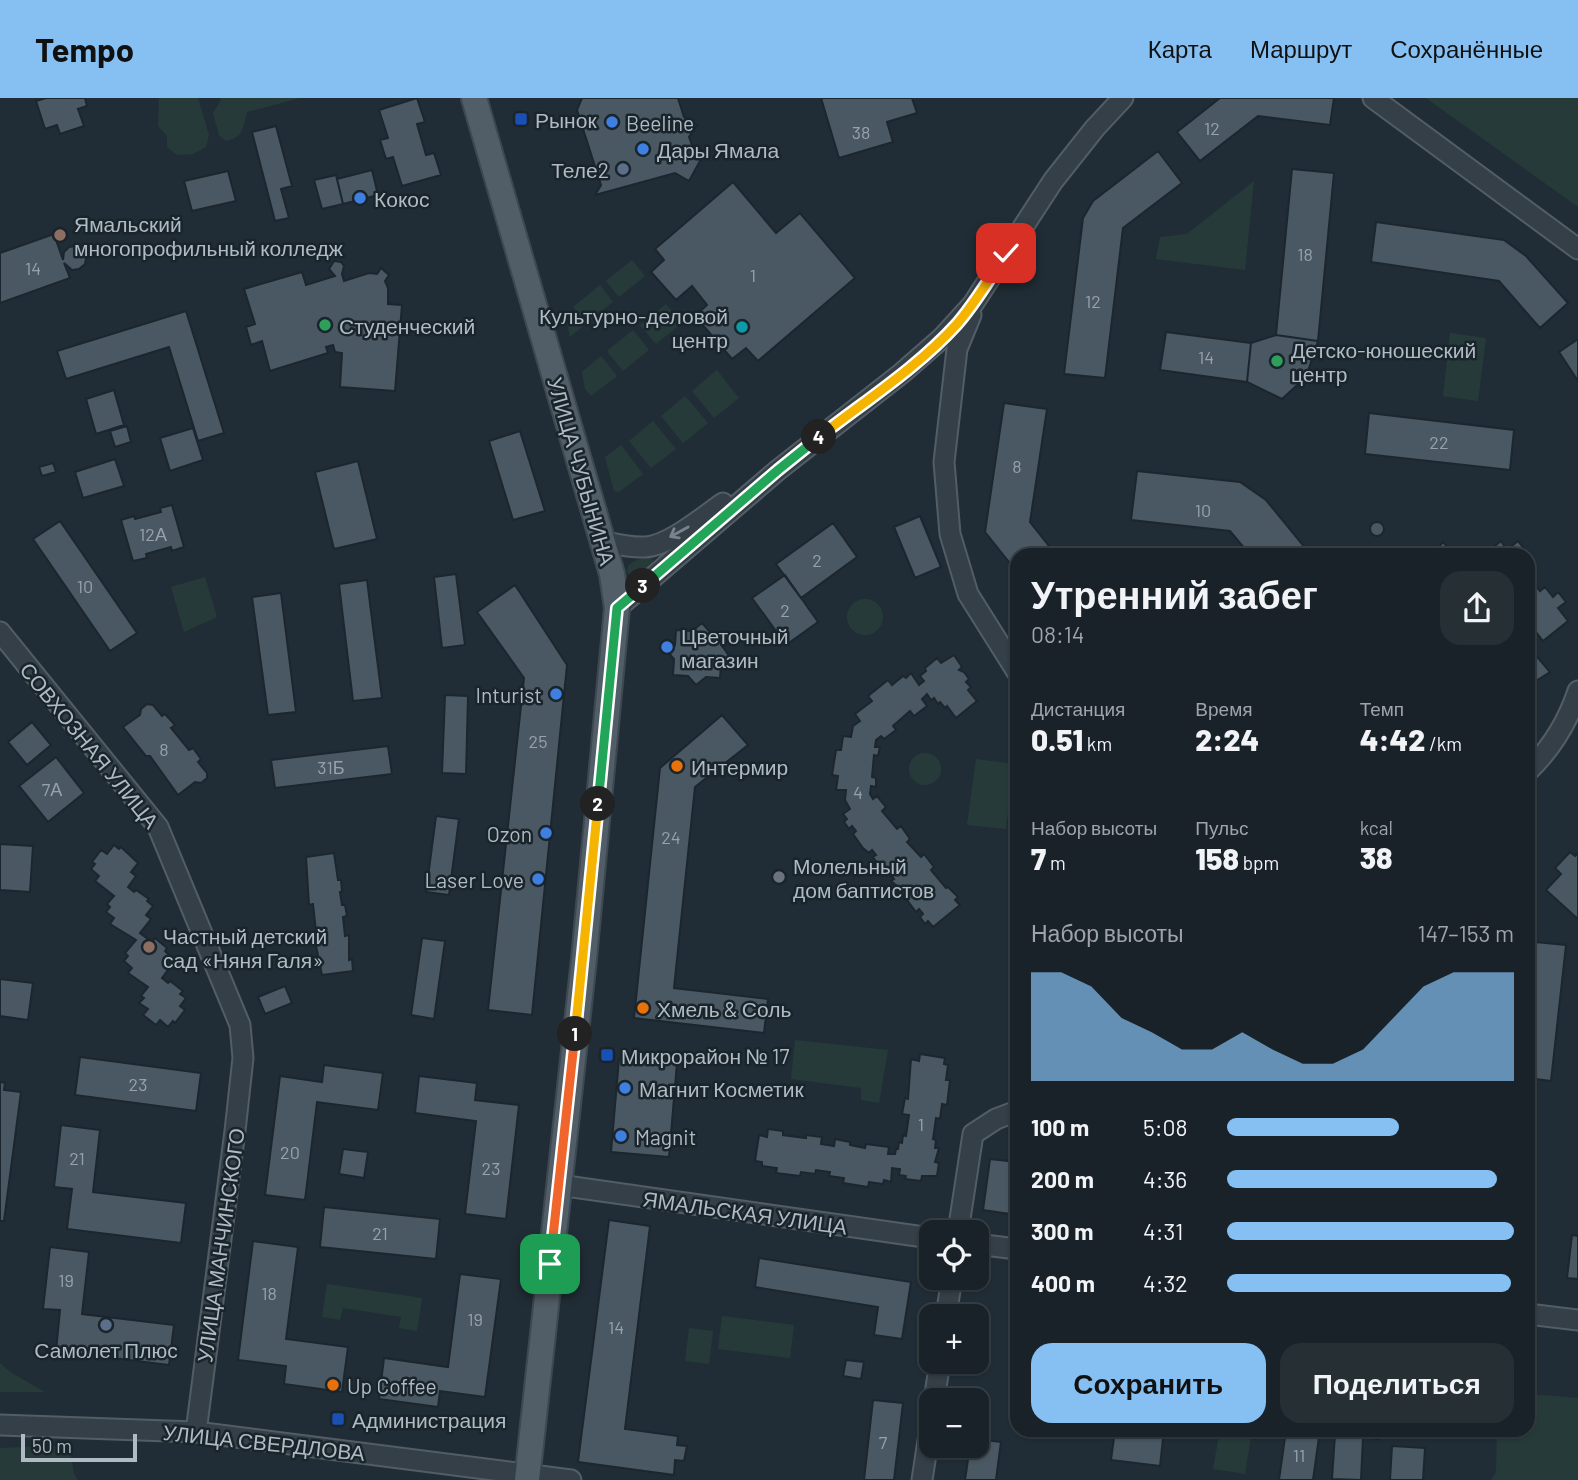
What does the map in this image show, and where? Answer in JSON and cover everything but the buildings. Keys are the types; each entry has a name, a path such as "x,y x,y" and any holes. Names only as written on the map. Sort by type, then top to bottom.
{"main road":[{"name":"УЛИЦА ЧУБЫНИНА","path":"474,98 612,574 617,608 527,1477"}],"street":[{"path":"617,608 778,470 902,373 942,338 973,304 1053,181 1123,98"},
{"path":"1373,98 1578,249"},
{"path":"988,282 957,349 944,462 950,534 968,594 1010,661"},
{"path":"601,541 631,547 649,547 659,543 691,526 740,491 778,470"},
{"name":"СОВХОЗНАЯ УЛИЦА","path":"0,632 158,827 240,1025 243,1058"},
{"path":"1535,763 1560,730 1578,691"},
{"name":"УЛИЦА МАНЧИНСКОГО","path":"196,1432 236,1131 243,1058"},
{"path":"960,1220 973,1134 1010,1114"},
{"name":"ЯМАЛЬСКАЯ УЛИЦА","path":"559,1185 919,1236"},
{"path":"989,1246 1010,1248"},
{"path":"1535,1315 1578,1320"},
{"name":"УЛИЦА СВЕРДЛОВА","path":"0,1424 196,1432 527,1477 570,1480"},
{"path":"922,1480 925,1458"}],"green space":[{"path":"159,98 198,98 209,135 206,147 193,154 177,155 167,147 167,136 158,126"},
{"path":"220,98 300,98 247,112 239,134 226,141 219,135 213,113"},
{"path":"1426,98 1578,98 1578,207"},
{"path":"1254,181 1245,270 1156,259 1160,237 1187,234"},
{"path":"632,260 645,276 619,297 606,281"},
{"path":"600,285 613,302 586,324 573,307"},
{"path":"666,304 682,323 656,344 640,325"},
{"path":"569,310 582,327 570,337 565,313"},
{"path":"633,330 649,350 623,371 607,351"},
{"path":"1450,333 1486,338 1478,401 1443,396"},
{"path":"601,356 617,376 591,396 585,389 582,372"},
{"path":"717,370 739,398 714,418 692,391"},
{"path":"685,396 708,423 683,443 661,416"},
{"path":"653,421 676,449 651,468 629,441"},
{"path":"621,445 643,474 619,492 614,491 605,457"},
{"path":"651,557 657,567 635,580 629,575 627,571 631,564"},
{"path":"205,577 217,617 184,632 171,587"},
{"path":"865,599 878,604 883,617 878,630 865,635 852,630 847,617 852,604"},
{"path":"925,753 936,758 941,769 936,780 925,785 914,780 909,769 914,758"},
{"path":"976,759 1010,763 1006,829 967,825"},
{"path":"795,1040 888,1050 879,1103 861,1100 861,1088 791,1079"},
{"path":"327,1284 422,1298 417,1331 399,1328 401,1317 343,1308 340,1320 322,1317"},
{"path":"722,1316 794,1325 790,1358 718,1349"},
{"path":"689,1328 713,1331 709,1364 685,1361"},
{"path":"0,1363 10,1372 45,1392 0,1392"},
{"path":"1535,1395 1578,1398 1578,1480 1491,1480 1496,1472 1497,1437 1535,1437"},
{"path":"1219,1437 1251,1437 1245,1474 1213,1469"},
{"path":"65,1446 78,1480 0,1480 0,1448"}],"place":[{"name":"Рынок","path":"521,119"},
{"name":"Beeline","path":"612,122"},
{"name":"Дары Ямала","path":"643,149"},
{"name":"Теле2","path":"623,169"},
{"name":"Кокос","path":"360,198"},
{"name":"Ямальский многопрофильный колледж","path":"60,235"},
{"name":"Студенческий","path":"325,325"},
{"name":"Культурно-деловой центр","path":"742,327"},
{"name":"Детско-юношеский центр","path":"1277,361"},
{"name":"Цветочный магазин","path":"667,647"},
{"name":"Inturist","path":"556,694"},
{"name":"Интермир","path":"677,766"},
{"name":"Ozon","path":"546,833"},
{"name":"Молельный дом баптистов","path":"779,877"},
{"name":"Laser Love","path":"538,879"},
{"name":"Частный детский сад «Няня Галя»","path":"149,947"},
{"name":"Хмель & Соль","path":"643,1008"},
{"name":"Микрорайон № 17","path":"607,1055"},
{"name":"Магнит Косметик","path":"625,1088"},
{"name":"Magnit","path":"621,1136"},
{"name":"Самолет Плюс","path":"106,1325"},
{"name":"Up Coffee","path":"333,1385"},
{"name":"Администрация","path":"338,1419"}],"route":[{"path":"550,1264 617,608 778,470 902,373 942,338 973,304 1006,253"}]}
